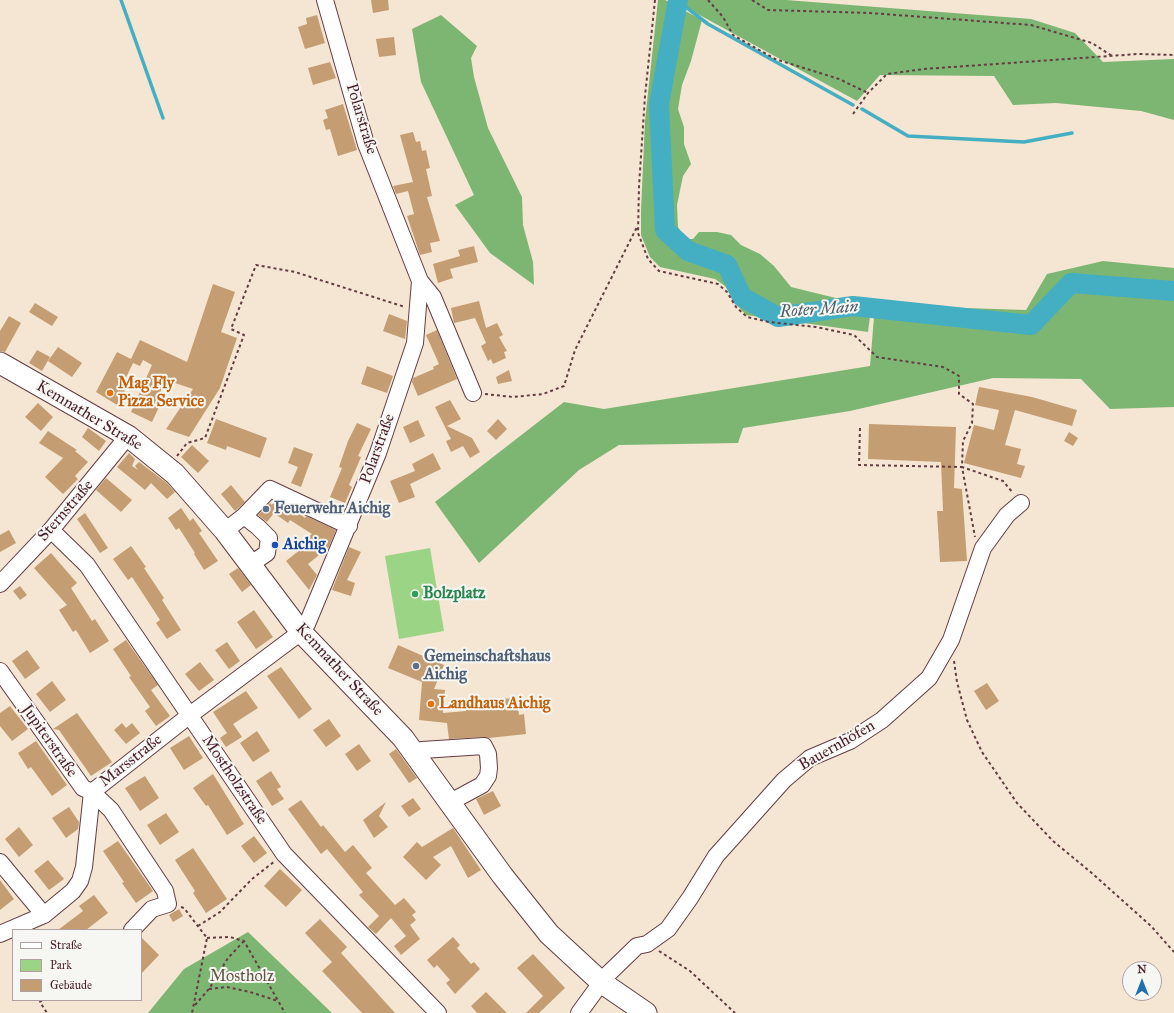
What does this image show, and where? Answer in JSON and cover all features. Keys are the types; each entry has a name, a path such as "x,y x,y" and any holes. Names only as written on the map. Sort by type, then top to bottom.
{"main road":[{"name":"Kemnather Straße","path":"0,363 128,436 176,474 225,531 301,632 403,738 502,876 549,934 601,982 646,1013"}],"street":[{"name":"Polarstraße","path":"325,0 366,144 420,281 433,297 473,393"},
{"name":"Polarstraße","path":"301,632 307,624 349,526 378,452 415,343 420,281"},
{"name":"Sternstraße","path":"0,582 51,530 128,436"},
{"path":"225,531 244,516 270,489 349,526"},
{"name":"Bauernhöfen","path":"579,1013 601,982 637,946 648,944 668,929 690,898 716,856 784,780 810,758 850,741 882,720 928,678 951,640 983,548 1007,514 1021,502"},
{"path":"244,516 269,538 267,553 251,564"},
{"name":"Mostholzstraße","path":"51,530 87,565 284,854 438,1013"},
{"name":"Marsstraße","path":"0,934 44,915 73,891 80,881 84,868 92,792 190,715 301,632"},
{"name":"Jupiterstraße","path":"0,671 83,788 92,792 111,810 165,891 168,904"},
{"path":"414,754 422,750 484,746 488,754 489,768 488,776 482,785 456,799 448,800"},
{"path":"0,862 44,915"},
{"path":"133,929 152,909 168,904"}],"path":[{"path":"655,0 645,96 638,226 638,233 648,259 659,271 718,284 727,292 736,307 747,317 769,322 816,327 854,335 877,357 942,367 959,376 959,394 974,404 972,423 963,441 962,467 976,542 983,548"},
{"path":"708,0 723,17 733,35 774,59 839,79 868,93"},
{"path":"752,0 768,10 870,13 1031,24 1092,42 1112,56"},
{"path":"853,114 868,93 887,74 924,69 1112,56 1174,55"},
{"path":"473,393 513,397 543,394 564,386 575,350 638,226"},
{"path":"167,468 188,443 205,438 244,335 230,329 256,265 295,272 417,310"},
{"path":"860,428 859,465 962,467 1003,481 1021,502"},
{"path":"951,640 957,682 967,720 982,752 1017,803 1053,841 1094,874 1151,926 1174,952"},
{"path":"198,926 220,912 252,879 284,854"},
{"path":"168,904 184,908 207,938 192,1013"},
{"path":"207,938 230,936 244,941 285,1013"},
{"path":"194,1006 209,989 228,958 244,941"},
{"path":"648,944 690,971 735,1013"},
{"path":"209,989 227,987 250,992 278,1001"},
{"path":"41,1001 40,1002 47,1013"}],"green space":[{"path":"658,0 665,0 702,20 691,61 682,85 678,109 684,127 684,144 691,164 683,176 677,205 678,227 685,239 693,239 699,232 717,232 731,235 741,245 760,254 774,266 791,287 844,300 872,301 868,332 746,315 736,304 725,286 715,279 660,267 650,257 641,235 641,211 645,121"},
{"path":"672,0 786,0 1031,19 1075,33 1103,62 1174,59 1174,120 1141,111 1056,103 1013,105 994,76 880,75 857,101"},
{"path":"441,15 477,46 471,58 474,77 488,128 522,197 523,225 533,262 534,285 490,253 455,205 474,195 421,82 412,29"},
{"path":"1103,261 1174,268 1174,407 1110,409 1081,379 993,378 850,411 743,428 738,443 619,445 579,470 479,563 435,502 564,402 604,409 870,366 875,305 1026,310 1047,274"},
{"name":"Bolzplatz","path":"430,548 444,631 399,639 385,556"},
{"name":"Mostholz","path":"248,932 332,1013 148,1013 184,969"}],"building":[{"path":"371,0 388,0 389,10 373,13"},
{"path":"317,15 325,43 305,49 298,27 307,24 306,18"},
{"path":"394,37 396,55 379,57 376,39"},
{"path":"330,62 336,78 313,85 308,68"},
{"path":"343,104 357,150 338,156 330,129 326,130 323,120 328,118 325,110"},
{"path":"413,132 416,142 420,141 422,151 426,150 430,168 426,169 432,196 427,197 440,241 430,243 432,252 420,255 407,216 414,214 408,191 396,194 393,186 413,182 400,135"},
{"path":"474,246 478,262 450,269 453,278 438,283 433,264 460,256 458,250"},
{"path":"213,284 235,292 221,332 237,338 220,388 189,437 166,429 193,389 166,380 154,405 159,407 152,422 131,412 152,365 143,360 140,366 133,363 121,388 125,391 117,405 96,392 117,352 131,359 140,340 187,362"},
{"path":"479,301 486,328 497,323 503,335 499,337 507,351 504,352 506,358 493,364 491,359 488,361 481,346 486,343 475,318 454,323 451,308"},
{"path":"35,303 58,317 52,326 29,312"},
{"path":"389,314 407,321 405,339 383,331"},
{"path":"9,316 21,323 5,352 0,351 0,331"},
{"path":"437,330 457,379 418,396 412,382 413,378 434,369 433,367 439,364 426,335"},
{"path":"58,347 82,363 72,377 48,361"},
{"path":"37,350 50,357 42,371 29,363"},
{"path":"367,366 393,376 387,393 361,384"},
{"path":"509,370 512,381 498,384 496,377"},
{"path":"979,387 1032,397 1077,410 1072,426 1015,410 1005,445 1021,449 1017,464 1025,466 1021,478 964,463 974,425 994,430 999,410 975,405"},
{"path":"450,400 461,419 447,426 472,438 480,452 470,458 463,446 451,452 446,441 451,439 435,407"},
{"path":"38,403 53,417 41,431 25,417"},
{"path":"216,419 267,438 260,458 227,446 226,450 207,443"},
{"path":"498,419 507,429 496,440 487,431"},
{"path":"418,420 425,436 410,443 403,427"},
{"path":"357,423 371,429 358,456 361,457 349,485 352,487 345,503 330,497 342,468 339,467 348,441"},
{"path":"869,424 956,427 954,488 962,489 967,561 940,562 937,511 943,511 941,462 868,459"},
{"path":"88,428 106,441 99,451 82,437"},
{"path":"48,431 77,450 75,451 88,462 75,476 78,479 63,494 45,477 63,458 39,443"},
{"path":"1069,432 1078,438 1073,446 1064,441"},
{"path":"192,445 209,461 198,473 181,457"},
{"path":"294,447 313,454 301,487 291,483 298,467 288,463"},
{"path":"129,453 135,459 132,466 138,470 135,466 139,462 167,483 175,492 167,499 151,483 145,490 117,467"},
{"path":"433,453 441,469 410,484 415,497 399,503 390,481 415,471 412,464"},
{"path":"106,478 132,500 121,512 96,490"},
{"path":"231,485 245,502 235,511 221,494"},
{"path":"274,501 297,512 305,518 306,516 336,530 329,547 308,564 317,575 309,590 286,561 301,549 298,545 312,534 290,520 288,523 274,513 267,522 258,515 270,503 272,505"},
{"path":"181,508 190,521 193,518 202,531 199,533 218,561 204,570 179,528 176,530 168,518"},
{"path":"85,513 108,548 100,553 77,519"},
{"path":"9,530 16,543 0,552 0,535"},
{"path":"131,546 146,567 144,568 164,598 162,600 181,630 167,639 156,623 160,620 132,577 128,580 113,559"},
{"path":"349,547 361,552 347,580 355,583 351,596 332,590"},
{"path":"51,553 77,583 71,588 92,621 95,619 109,641 90,653 76,630 73,632 59,610 67,605 34,568"},
{"path":"238,568 251,585 242,592 229,574"},
{"path":"20,586 27,595 20,600 13,591"},
{"path":"254,610 273,637 256,649 237,622"},
{"path":"126,640 158,685 151,690 170,716 156,726 145,711 150,707 129,677 131,676 113,649"},
{"path":"227,642 240,661 229,669 215,650"},
{"path":"398,645 444,665 434,689 445,690 443,713 466,711 466,707 501,703 500,699 517,698 519,715 524,714 526,734 489,738 449,739 447,723 419,720 422,682 388,668"},
{"path":"27,650 40,668 25,679 12,661"},
{"path":"200,662 214,680 199,691 185,674"},
{"path":"281,667 312,709 299,719 267,676"},
{"path":"52,681 66,700 50,712 36,694"},
{"path":"987,683 999,701 986,710 974,691"},
{"path":"246,691 258,708 233,724 242,737 226,747 220,738 227,733 213,712"},
{"path":"10,706 28,729 12,741 0,726 0,713"},
{"path":"77,713 112,762 91,776 59,730 53,729"},
{"path":"329,719 341,736 326,747 313,730"},
{"path":"122,723 126,728 132,723 140,733 126,744 114,730"},
{"path":"257,731 270,751 253,762 240,743"},
{"path":"189,736 203,758 184,770 170,748"},
{"path":"36,741 67,785 52,796 31,767 28,769 18,753"},
{"path":"359,744 371,761 357,771 345,754"},
{"path":"396,749 417,778 409,783 389,754"},
{"path":"271,771 281,787 277,789 284,799 272,806 256,781"},
{"path":"213,774 244,824 227,835 208,805 206,806 193,788"},
{"path":"145,776 159,798 140,811 125,788"},
{"path":"493,791 501,806 484,815 476,799"},
{"path":"413,798 421,809 409,817 401,806"},
{"path":"301,800 321,827 323,825 345,852 353,845 372,868 366,873 395,905 404,898 416,912 412,915 416,920 410,925 420,939 401,955 394,946 406,936 391,918 376,934 368,927 379,916 359,895 363,892 327,849 321,854 288,809"},
{"path":"386,802 379,816 388,827 374,838 363,820"},
{"path":"69,807 79,822 78,829 66,838 52,818"},
{"path":"166,813 179,832 160,845 147,825"},
{"path":"19,827 33,845 19,857 5,839"},
{"path":"453,828 481,870 468,878 451,846 433,857 441,865 426,880 403,857 417,842 422,847"},
{"path":"254,836 267,853 254,863 241,846"},
{"path":"118,841 153,891 136,903 103,851"},
{"path":"193,848 227,899 206,913 193,893 195,891 175,860"},
{"path":"48,860 64,879 49,890 34,871"},
{"path":"280,869 302,890 286,907 264,886"},
{"path":"0,880 14,899 0,910"},
{"path":"94,895 108,913 87,929 59,929 83,911 79,906"},
{"path":"179,909 183,916 173,922 169,915"},
{"path":"320,919 347,947 341,953 395,1013 362,1013 322,971 332,962 305,933"},
{"path":"453,937 460,945 457,948 471,964 474,962 480,969 455,994 446,983 450,980 437,965 434,968 427,960"},
{"path":"142,938 159,955 142,973"},
{"path":"533,954 565,988 539,1013 526,1013 543,996 517,968"},
{"path":"486,992 507,1013 477,1013 471,1006"}],"waterway":[{"path":"121,0 163,118"},
{"name":"Roter Main","path":"678,0 659,104 665,230 688,251 727,265 742,297 778,317 853,306 1031,325 1071,283 1174,291"},
{"path":"678,1 708,24 853,105"},
{"path":"862,109 908,136 1024,142 1072,133"}],"place":[{"name":"Mag Fly Pizza Service","path":"110,393"},
{"name":"Feuerwehr Aichig","path":"266,509"},
{"name":"Aichig","path":"275,545"},
{"name":"Bolzplatz","path":"415,594"},
{"name":"Gemeinschaftshaus Aichig","path":"416,666"},
{"name":"Landhaus Aichig","path":"431,704"}]}
